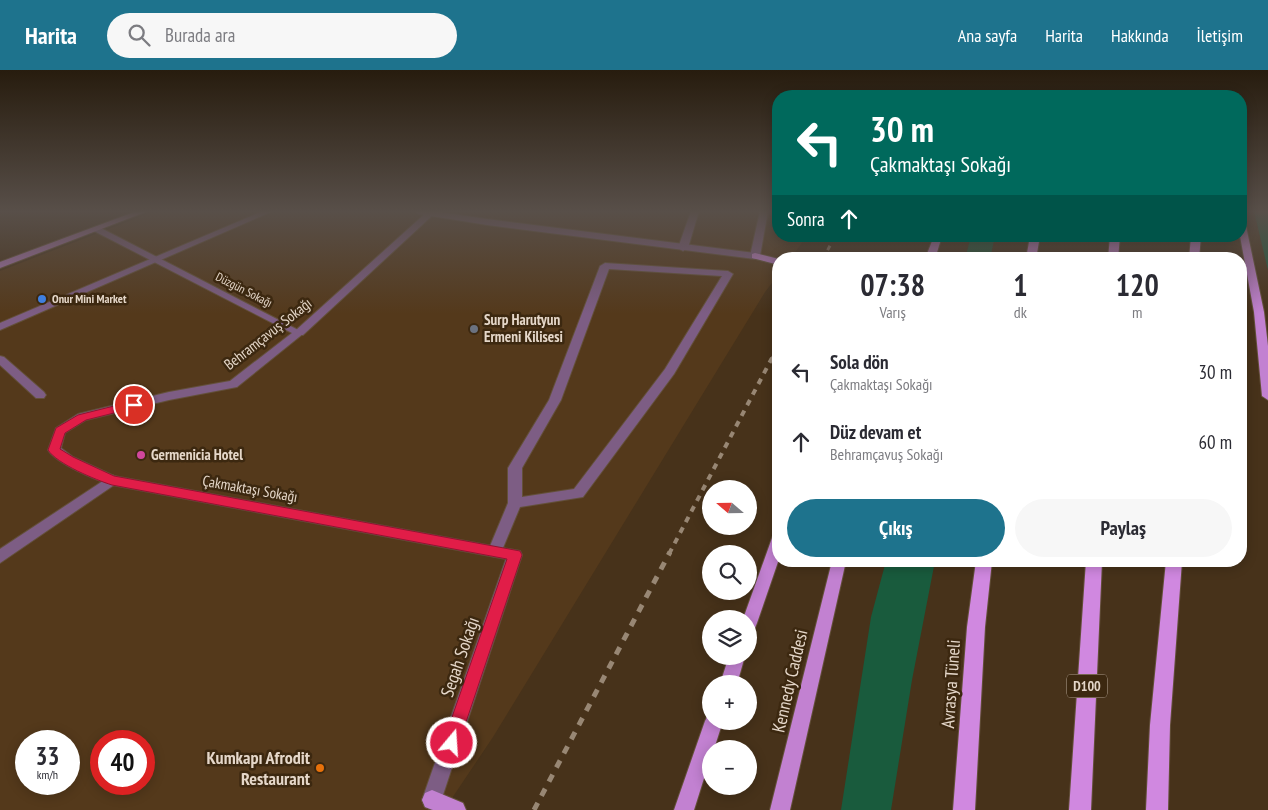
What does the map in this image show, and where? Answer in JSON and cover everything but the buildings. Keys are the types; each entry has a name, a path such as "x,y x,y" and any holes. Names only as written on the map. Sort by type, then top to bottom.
{"highway":[{"name":"Avrasya Tüneli","path":"964,810 976,627 983,567"},
{"name":"D100","path":"1080,810 1094,567"},
{"path":"1157,810 1160,725 1173,567"}],"main road":[{"path":"0,265 54,246"},
{"path":"1246,246 1260,312 1268,396"},
{"path":"755,256 772,260"},
{"path":"754,610 772,558"},
{"name":"Kennedy Caddesi","path":"780,810 838,567"},
{"path":"684,810 711,730"},
{"path":"429,805 456,810"}],"street":[{"name":"Düzgün Sokağı","path":"128,246 299,333"},
{"path":"0,327 189,246"},
{"name":"Behramçavuş Sokağı","path":"112,480 68,460 54,450 60,431 82,417 169,396 232,384 299,333 395,246"},
{"path":"665,246 755,256 757,246"},
{"path":"495,551 515,503 515,468 555,400 605,266 728,274 670,371 578,493 515,503"},
{"path":"0,358 40,395"},
{"path":"0,558 112,480"},
{"name":"Çakmaktaşı Sokağı","path":"112,480 515,555"},
{"name":"Segah Sokağı","path":"429,805 515,555"}],"shaded area":[{"path":"66,246 800,246 795,252 772,252 772,283 493,737 444,810 0,810 0,271"}],"green space":[{"path":"969,246 993,246 992,252 967,252"},
{"path":"1262,246 1268,246 1268,269"},
{"path":"884,567 934,567 912,680 891,810 841,810 871,617"}],"railway":[{"path":"827,252 830,246"},
{"path":"669,554 772,358"},
{"path":"534,810 670,552"}],"place":[{"name":"Onur Mini Market","path":"42,299"},
{"name":"Surp Harutyun Ermeni Kilisesi","path":"474,329"},
{"name":"Germenicia Hotel","path":"141,455"},
{"name":"Kumkapı Afrodit Restaurant","path":"320,768"}],"route":[{"path":"134,405 82,417 60,431 54,450 68,460 112,480 515,555 452,743"}]}
